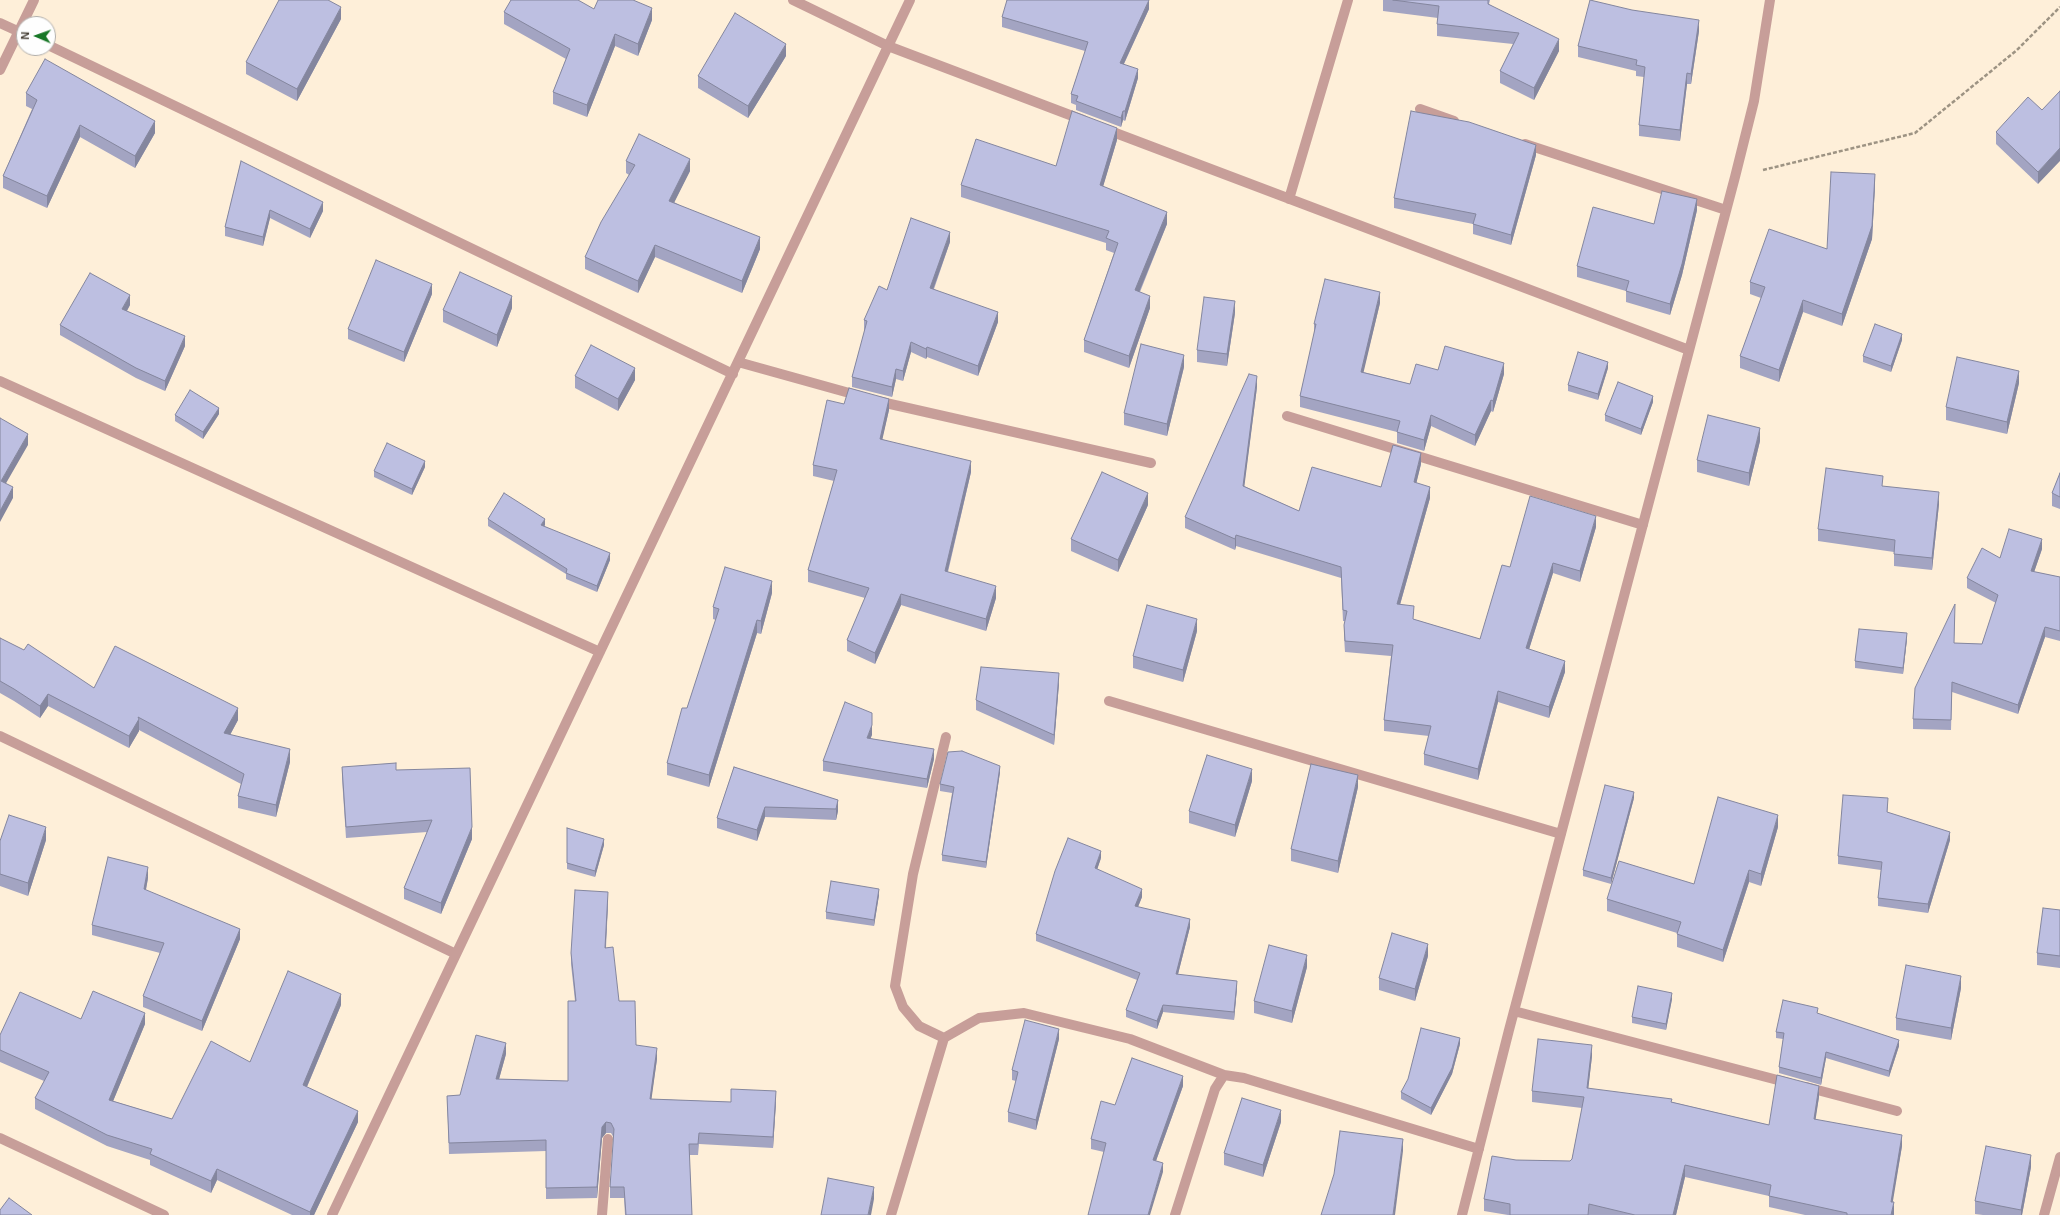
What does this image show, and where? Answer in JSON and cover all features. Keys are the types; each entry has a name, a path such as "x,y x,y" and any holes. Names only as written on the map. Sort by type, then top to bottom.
{"street":[{"path":"28,16 34,0"},
{"path":"793,0 888,46 1689,350"},
{"path":"332,1215 910,0"},
{"path":"1289,198 1348,0"},
{"path":"1462,1215 1514,1011 1735,176 1754,101 1770,0"},
{"path":"0,23 16,31"},
{"path":"0,70 16,42"},
{"path":"56,49 732,374"},
{"path":"1420,109 1465,124"},
{"path":"1517,141 1726,210"},
{"path":"738,362 888,404 1151,463"},
{"path":"0,381 600,652"},
{"path":"1287,416 1643,525"},
{"path":"1109,701 1561,834"},
{"path":"0,736 456,954"},
{"path":"944,1038 919,1026 903,1007 895,986 913,874 946,737"},
{"path":"1514,1011 1897,1111"},
{"path":"891,1215 944,1038 979,1018 1024,1013 1130,1039 1224,1075 1244,1078 1479,1149"},
{"path":"1175,1215 1215,1089 1224,1075"},
{"path":"0,1138 164,1215"},
{"path":"602,1215 608,1139"},
{"path":"2044,1215 2060,1157"}],"path":[{"path":"1735,176 1915,133 2017,50 2060,7"}],"building":[{"path":"279,0 328,0 341,7 297,89 246,62"},
{"path":"511,0 578,0 594,9 598,0 633,0 652,8 638,44 615,34 587,105 553,92 570,49 504,12"},
{"path":"1007,0 1149,0 1120,63 1138,69 1125,111 1123,111 1121,118 1076,101 1078,96 1071,94 1088,42 1002,17"},
{"path":"1393,0 1488,0 1488,4 1559,39 1534,88 1500,71 1519,33 1437,24 1439,6"},
{"path":"1590,0 1632,10 1699,20 1691,74 1687,73 1680,130 1639,125 1645,67 1636,65 1637,60 1578,46"},
{"path":"735,13 786,44 748,106 698,76"},
{"path":"45,59 155,121 135,156 80,125 47,196 3,176 37,100 26,93"},
{"path":"2060,91 2060,148 2038,172 1996,132 2028,97 2042,110"},
{"path":"1072,111 1117,128 1100,185 1167,212 1135,290 1150,296 1129,356 1084,340 1118,243 1106,238 1109,231 961,185 976,139 1056,166"},
{"path":"1411,111 1469,122 1536,145 1511,235 1473,224 1476,214 1394,198"},
{"path":"639,134 690,159 669,201 760,237 742,281 655,245 638,281 585,257 601,222 635,165 626,161"},
{"path":"241,161 323,202 310,229 270,210 263,237 225,227"},
{"path":"1831,172 1875,174 1872,226 1842,314 1803,300 1779,370 1740,356 1765,287 1750,282 1769,229 1827,249"},
{"path":"1662,191 1697,199 1682,264 1670,304 1626,291 1629,281 1577,266 1593,207 1654,224"},
{"path":"911,218 950,232 930,288 998,312 978,366 927,347 926,349 911,342 903,371 896,369 892,387 852,377 867,321 864,320 879,286 887,290"},
{"path":"376,260 432,284 404,352 348,329"},
{"path":"460,272 512,296 497,335 443,310"},
{"path":"90,273 130,295 122,309 185,336 165,381 136,368 60,325"},
{"path":"1325,279 1380,292 1361,372 1410,384 1416,364 1438,370 1445,346 1504,363 1493,401 1491,400 1475,435 1431,415 1424,440 1397,432 1400,421 1300,396 1316,324 1314,324"},
{"path":"1204,297 1235,301 1227,354 1197,350"},
{"path":"1875,324 1902,334 1891,366 1863,356"},
{"path":"1141,344 1184,355 1167,424 1124,413"},
{"path":"591,345 635,368 618,399 575,376"},
{"path":"1578,352 1608,362 1598,394 1568,385"},
{"path":"1957,357 2019,371 2007,422 1946,407"},
{"path":"1249,374 1257,376 1243,486 1299,511 1312,467 1381,487 1393,445 1421,453 1414,482 1430,487 1397,604 1414,606 1413,619 1480,639 1502,565 1510,567 1530,496 1596,516 1580,571 1553,563 1526,648 1565,661 1549,707 1498,691 1478,769 1424,754 1431,726 1384,720 1393,645 1345,641 1344,625 1347,611 1343,610 1341,567 1236,535 1235,539 1185,517"},
{"path":"1618,382 1653,396 1641,429 1605,415"},
{"path":"849,388 889,399 880,439 971,461 945,571 996,586 986,619 901,594 875,653 847,640 869,588 808,570 837,470 813,465 827,400 844,404"},
{"path":"190,390 219,408 203,432 175,415"},
{"path":"1708,415 1760,428 1749,473 1697,460"},
{"path":"0,418 28,434 1,481 13,487 0,511"},
{"path":"387,443 425,461 412,489 374,471"},
{"path":"1826,468 1883,476 1882,486 1939,492 1932,558 1894,554 1895,540 1818,529"},
{"path":"1102,472 1148,493 1118,560 1071,539"},
{"path":"2060,473 2060,497 2052,493"},
{"path":"504,493 545,519 541,525 610,553 597,586 566,573 567,569 488,519"},
{"path":"2009,529 2042,539 2031,571 2060,577 2060,631 2045,627 2018,705 1952,682 1951,720 1913,719 1915,688 1955,604 1954,643 1982,644 1998,595 1967,578 1982,548 2000,558"},
{"path":"725,567 772,581 761,621 757,620 709,775 667,763 682,708 687,708 719,609 713,607"},
{"path":"1147,605 1197,619 1183,670 1133,656"},
{"path":"1859,629 1907,633 1903,668 1855,661"},
{"path":"0,638 24,650 28,644 94,688 115,646 238,708 224,733 290,749 276,805 238,796 244,774 138,717 139,719 129,736 48,694 40,706 0,681"},
{"path":"981,667 1059,673 1054,735 976,700"},
{"path":"845,702 872,713 872,725 867,738 934,749 927,779 823,761"},
{"path":"962,751 1000,766 986,862 942,855 954,787 940,784 948,752"},
{"path":"1207,755 1252,769 1235,825 1189,811"},
{"path":"396,763 396,770 470,768 472,827 441,903 404,888 432,820 346,827 342,767"},
{"path":"1311,764 1358,775 1338,861 1291,849"},
{"path":"734,767 838,800 836,809 765,807 757,830 717,818"},
{"path":"1605,785 1634,792 1611,878 1583,870"},
{"path":"1843,795 1888,798 1887,812 1950,832 1928,904 1878,898 1882,862 1838,856"},
{"path":"1718,797 1778,815 1761,874 1749,870 1723,950 1677,934 1681,922 1607,899 1619,861 1694,884"},
{"path":"9,815 46,827 28,883 0,874 0,841"},
{"path":"567,828 604,839 595,871 567,863"},
{"path":"1068,838 1101,851 1095,868 1142,889 1135,906 1190,919 1176,974 1237,981 1234,1012 1163,1005 1157,1021 1126,1010 1140,973 1036,934 1055,871"},
{"path":"108,857 148,867 144,889 240,929 202,1021 143,996 164,943 92,925"},
{"path":"831,881 879,889 874,920 826,912"},
{"path":"575,890 608,892 605,948 613,947 619,1001 635,1001 636,1045 657,1048 650,1099 731,1102 731,1089 776,1091 773,1137 699,1133 698,1144 689,1144 692,1215 626,1215 624,1187 610,1187 614,1129 611,1123 606,1122 602,1127 597,1187 546,1188 546,1140 449,1143 447,1096 460,1095 476,1035 506,1043 496,1079 568,1081 568,1001 576,1001 571,953"},
{"path":"2043,908 2060,910 2060,956 2037,953"},
{"path":"1392,933 1428,944 1415,989 1379,978"},
{"path":"1269,945 1307,955 1292,1011 1254,1001"},
{"path":"1906,965 1961,976 1951,1028 1896,1018"},
{"path":"288,971 341,994 303,1085 358,1111 310,1212 217,1169 211,1181 150,1154 152,1149 107,1135 35,1098 49,1072 0,1050 0,1035 20,992 81,1019 93,991 145,1013 109,1100 172,1119 211,1041 250,1062"},
{"path":"1638,986 1672,993 1666,1024 1632,1017"},
{"path":"1783,1000 1818,1008 1817,1013 1899,1040 1889,1071 1826,1052 1821,1078 1779,1067 1784,1033 1776,1032"},
{"path":"1025,1020 1059,1029 1036,1120 1008,1112 1018,1072 1012,1070"},
{"path":"1421,1028 1460,1038 1452,1068 1431,1108 1401,1092 1408,1079"},
{"path":"1538,1039 1592,1045 1587,1088 1672,1099 1671,1102 1769,1125 1777,1075 1819,1086 1814,1119 1902,1135 1891,1202 1894,1202 1891,1215 1847,1215 1847,1213 1769,1196 1771,1185 1685,1165 1673,1215 1635,1215 1589,1204 1588,1215 1510,1215 1510,1204 1484,1199 1492,1156 1516,1160 1570,1161 1572,1159 1584,1097 1532,1091"},
{"path":"1132,1058 1183,1076 1153,1160 1163,1163 1148,1215 1088,1215 1106,1143 1091,1139 1101,1101 1115,1105"},
{"path":"1242,1098 1281,1110 1263,1165 1224,1153"},
{"path":"1340,1131 1403,1139 1393,1215 1321,1215 1334,1174"},
{"path":"1986,1146 2031,1155 2021,1210 1975,1201"},
{"path":"828,1178 874,1187 868,1215 821,1215"},
{"path":"9,1198 32,1215 0,1215 0,1210"}]}
